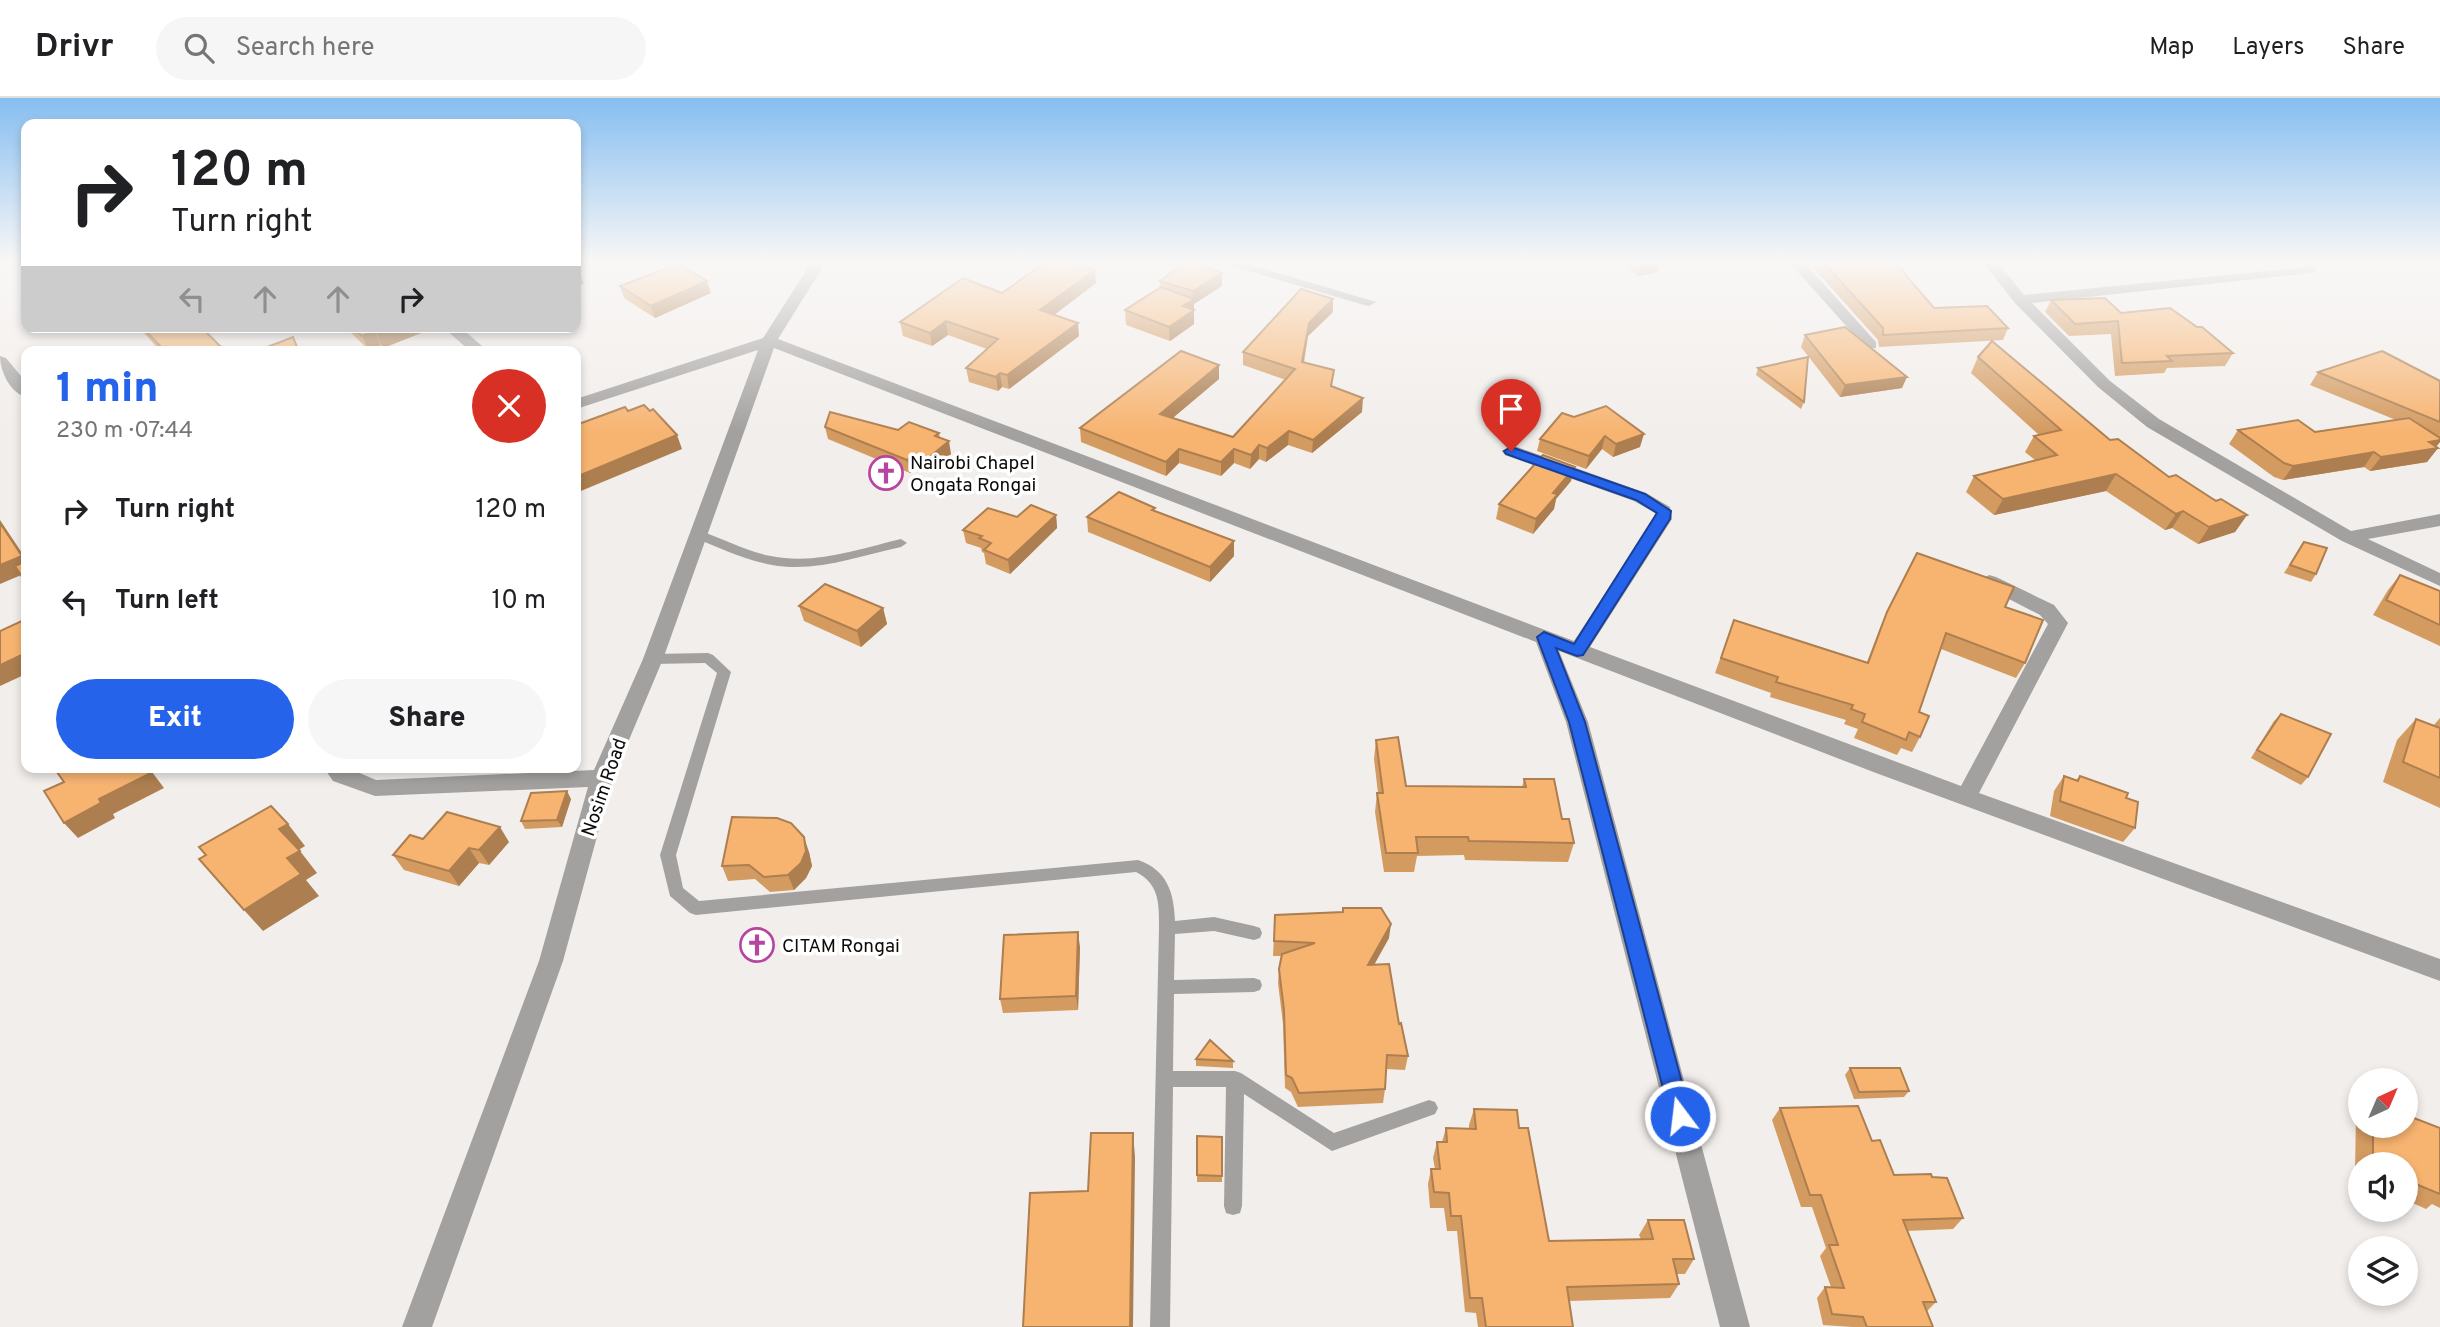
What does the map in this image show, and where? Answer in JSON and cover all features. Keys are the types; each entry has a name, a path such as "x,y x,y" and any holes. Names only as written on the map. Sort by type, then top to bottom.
{"street":[{"name":"Nosim Road","path":"417,1327 551,961 602,778 653,659 769,341 784,317"},
{"path":"1846,317 1871,345"},
{"path":"2038,317 2104,384 2152,423 2348,537 2440,580"},
{"path":"457,333 474,346"},
{"path":"581,402 769,341 1577,651 2440,970"},
{"path":"0,361 21,386"},
{"path":"1511,451 1640,497 1664,511 1663,519 1577,651"},
{"path":"2348,537 2440,520"},
{"path":"1967,795 2058,622 2048,610 1989,581"},
{"path":"1544,637 1577,722 1735,1327"},
{"path":"339,773 376,788 602,778"}],"lane":[{"path":"699,535 757,557 782,562 808,562 901,543"},
{"path":"653,659 708,659 724,672 668,855 676,891 696,908 1138,866 1148,870 1164,887 1167,928 1166,1079 1160,1327"},
{"path":"1167,928 1214,924 1254,933"},
{"path":"1166,987 1254,985"},
{"path":"1166,1079 1235,1079 1332,1142 1429,1108"},
{"path":"1233,1206 1235,1079"}],"building":[{"path":"907,317 1061,317 1078,323 1007,375 1000,373 996,377 966,368 998,339 946,321 930,333 900,322"},
{"path":"1144,317 1183,317 1169,327"},
{"path":"1275,317 1315,317 1309,323 1302,362 1334,370 1331,386 1363,398 1313,440 1289,431 1267,448 1259,445 1251,455 1234,449 1221,462 1179,449 1166,462 1080,428 1181,351 1219,365 1160,414 1233,437 1295,369 1243,352"},
{"path":"1873,317 1998,317 2008,328 1883,335 1883,328"},
{"path":"2068,317 2183,317 2197,327 2202,327 2233,353 2167,356 2172,361 2122,363 2118,321 2075,324"},
{"path":"1845,327 1907,377 1845,385 1805,335"},
{"path":"148,333 207,333 220,346 160,346"},
{"path":"293,337 297,346 270,346"},
{"path":"1992,341 2110,440 2118,439 2169,477 2176,475 2216,501 2221,499 2247,515 2209,527 2183,511 2176,514 2116,474 2003,499 1974,476 2057,455 2034,436 2061,430 1978,357"},
{"path":"2382,351 2440,381 2440,422 2318,372"},
{"path":"1808,357 1804,402 1758,368"},
{"path":"644,405 650,411 653,409 677,435 581,475 581,423 625,407 628,411"},
{"path":"1606,406 1644,434 1616,444 1605,436 1589,456 1540,439 1562,413 1574,417"},
{"path":"830,412 898,430 909,422 939,433 935,436 949,441 927,459 915,454 907,460 825,427"},
{"path":"2409,418 2440,438 2429,442 2438,448 2381,457 2374,452 2293,466 2284,463 2238,430 2298,420 2315,432"},
{"path":"1543,455 1575,467 1553,493 1558,494 1536,519 1499,504"},
{"path":"1119,492 1155,508 1152,510 1234,541 1210,567 1087,517"},
{"path":"1031,505 1056,515 1008,560 984,550 991,543 979,538 982,536 963,530 988,508 1017,517"},
{"path":"0,523 21,556 0,565"},
{"path":"2304,542 2327,548 2316,574 2290,565"},
{"path":"1917,553 2014,587 2005,607 2043,620 2025,663 1946,633 1919,712 1929,716 1920,737 1909,732 1906,740 1862,722 1865,714 1851,709 1853,705 1776,682 1778,677 1721,658 1734,620 1868,663 1887,612"},
{"path":"21,563 21,575 15,566"},
{"path":"2400,575 2440,591 2440,625 2386,600"},
{"path":"825,584 883,608 857,631 799,606"},
{"path":"21,621 21,655 0,665 0,631"},
{"path":"2281,714 2331,734 2308,777 2257,750"},
{"path":"2416,719 2440,728 2440,778 2403,762"},
{"path":"1398,737 1406,786 1526,787 1524,779 1554,779 1562,819 1569,819 1574,843 1416,837 1418,853 1386,853 1377,793 1383,793 1376,740"},
{"path":"58,773 151,773 99,799 101,803 64,823 44,791 64,782"},
{"path":"2064,776 2078,781 2080,776 2128,793 2126,798 2138,802 2135,828 2060,801"},
{"path":"567,791 557,820 521,821 531,793"},
{"path":"271,806 288,824 279,829 300,851 287,858 301,874 244,910 199,859 206,855 199,847"},
{"path":"447,812 500,827 479,850 469,848 449,871 393,855 410,835 423,839"},
{"path":"732,817 777,818 791,823 804,837 806,851 801,863 788,875 764,877 749,865 722,866"},
{"path":"1343,908 1381,908 1391,924 1368,965 1389,964 1399,1024 1401,1023 1408,1056 1387,1055 1385,1089 1299,1093 1292,1078 1286,1075 1284,1010 1279,969 1282,954 1315,943 1274,941 1275,915 1343,912"},
{"path":"1078,932 1076,996 1000,999 1004,935"},
{"path":"1210,1040 1233,1061 1196,1059"},
{"path":"1850,1068 1900,1068 1909,1091 1859,1092"},
{"path":"1858,1106 1872,1141 1880,1140 1894,1175 1931,1174 1932,1177 1947,1178 1963,1218 1903,1220 1936,1302 1923,1302 1933,1327 1867,1327 1863,1317 1832,1314 1825,1287 1844,1288 1829,1245 1838,1245 1821,1195 1810,1195 1780,1108"},
{"path":"1474,1109 1517,1110 1519,1128 1528,1128 1549,1241 1653,1239 1648,1220 1684,1220 1694,1259 1673,1259 1679,1284 1567,1287 1573,1327 1486,1327 1482,1298 1470,1298 1461,1216 1451,1216 1449,1193 1434,1192 1431,1169 1440,1169 1437,1142 1447,1142 1446,1128 1476,1129"},
{"path":"2418,1120 2440,1128 2440,1194 2418,1185 2418,1152 2373,1152 2373,1138 2418,1138"},
{"path":"1091,1133 1133,1133 1130,1327 1023,1327 1030,1193 1088,1191"},
{"path":"1197,1136 1222,1137 1222,1176 1197,1175"}],"place":[{"name":"Nairobi Chapel Ongata Rongai","path":"886,473"},
{"name":"CITAM Rongai","path":"757,945"}],"route":[{"path":"1511,451 1640,497 1657,504 1664,511 1663,519 1577,651 1544,637 1577,722 1680,1116"}]}
